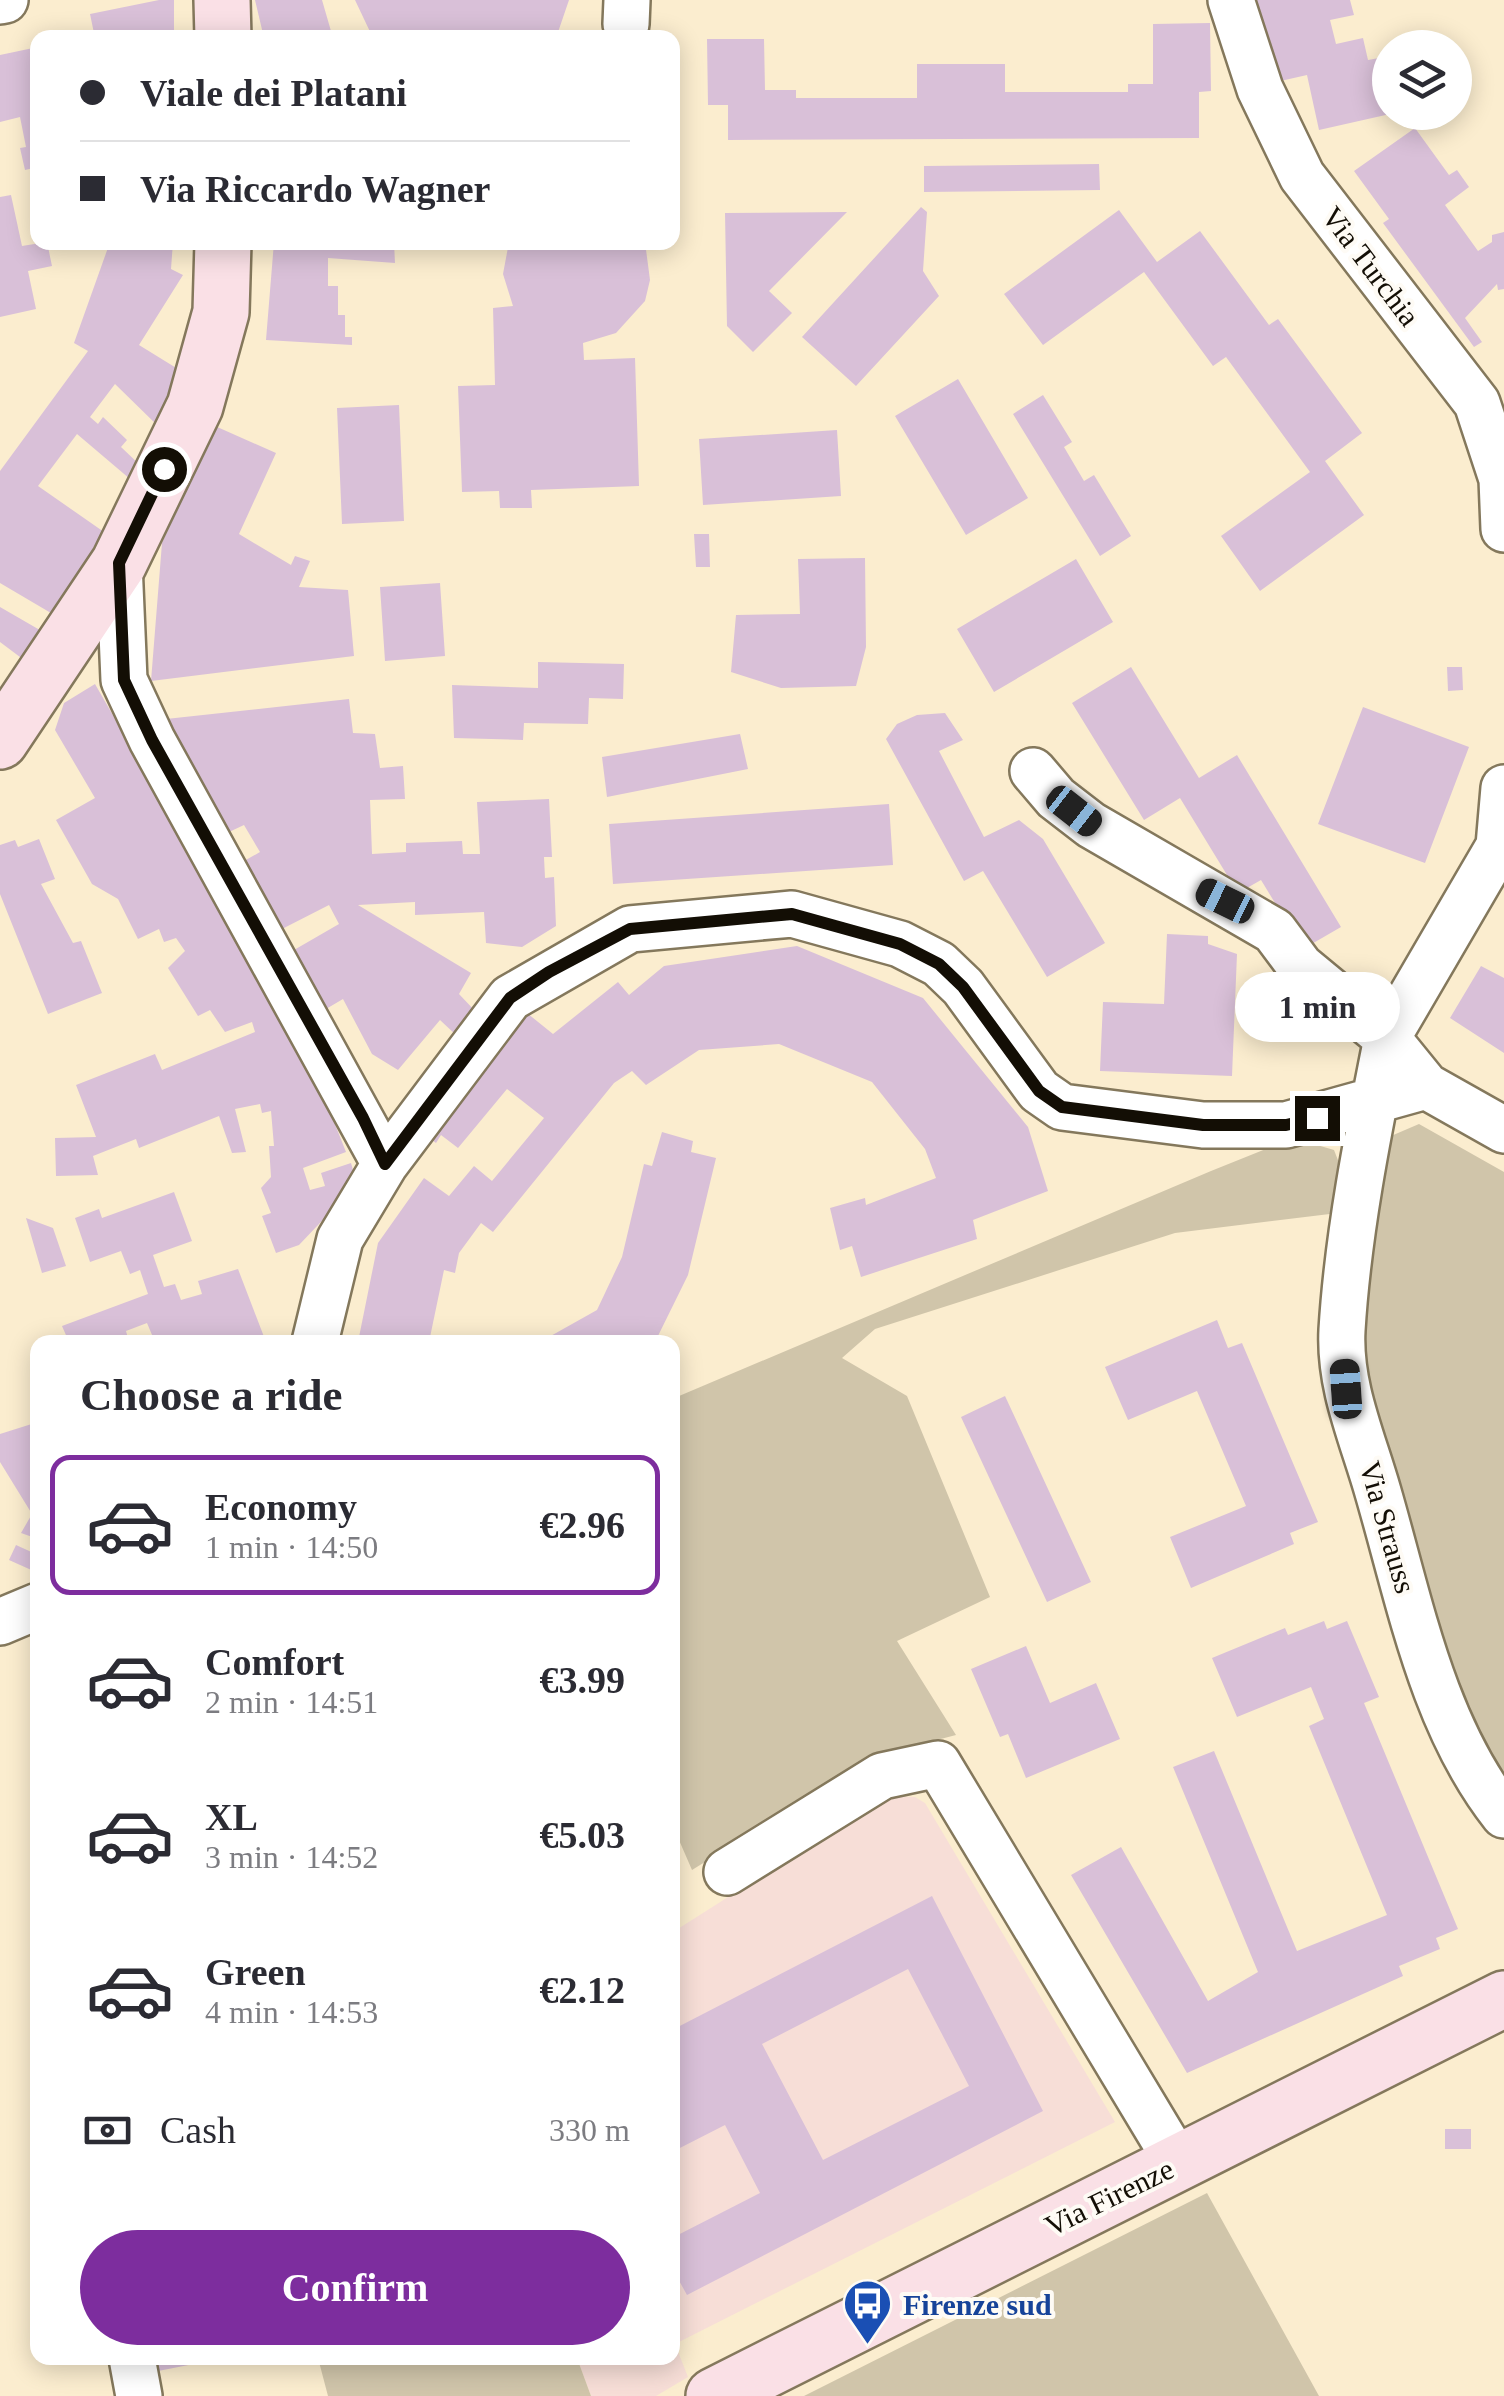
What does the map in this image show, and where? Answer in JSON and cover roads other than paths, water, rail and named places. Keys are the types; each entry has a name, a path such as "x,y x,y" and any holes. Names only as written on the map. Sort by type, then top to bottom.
{"street":[{"path":"222,0 222,30"},
{"name":"Via Turchia","path":"1231,0 1260,89 1302,176 1477,402 1502,479 1504,528"},
{"path":"0,741 119,563 195,406 222,312 224,250"},
{"path":"119,563 124,680 152,740 385,1164"},
{"path":"1033,771 1056,798 1091,825 1274,931 1300,966 1387,1038 1426,1086 1504,1130"},
{"path":"1387,1038 1502,847 1504,788"},
{"path":"317,1335 340,1239 385,1164 510,998 549,972 630,929 792,914 900,944 939,964 963,987 1039,1091 1062,1107 1203,1125 1286,1125 1426,1086"},
{"name":"Via Strauss","path":"1387,1038 1373,1102 1342,1332 1346,1389 1434,1684 1475,1778 1504,1815"},
{"path":"0,1622 30,1609"},
{"path":"727,1872 882,1776 938,1764 1178,2163"},
{"name":"Via Firenze","path":"714,2396 1178,2163 1478,2021 1504,2000"},
{"path":"133,2365 140,2396"}],"place":[{"name":"Firenze sud","path":"868,2346"}]}
